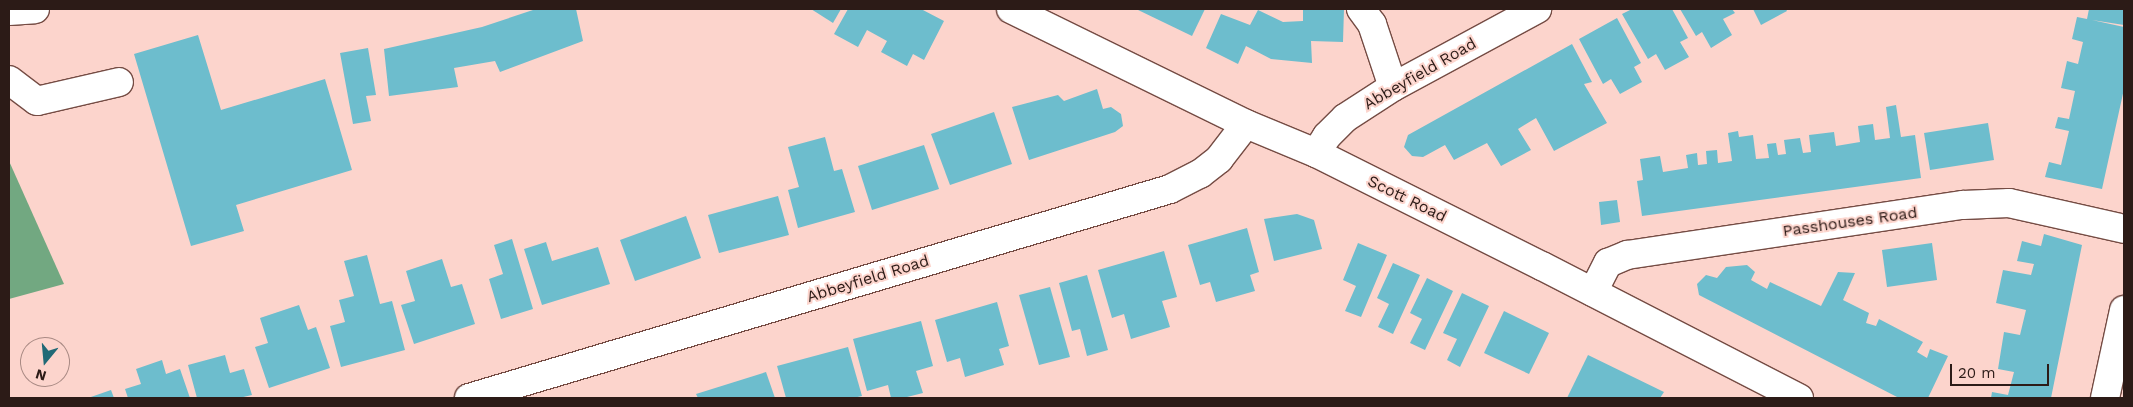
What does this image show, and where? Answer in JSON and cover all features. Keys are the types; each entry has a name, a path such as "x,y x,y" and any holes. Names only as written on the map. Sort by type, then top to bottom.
{"street":[{"path":"9,11 35,9"},
{"name":"Scott Road","path":"1011,9 1246,124 1316,154 1593,292 1799,398"},
{"path":"1361,9 1372,24 1393,87"},
{"name":"Abbeyfield Road","path":"1316,154 1327,136 1345,118 1393,87 1537,9"},
{"path":"9,80 36,101 120,82"},
{"name":"Abbeyfield Road","path":"469,398 1170,189 1200,174 1220,159 1246,124"},
{"name":"Passhouses Road","path":"1593,292 1608,263 1627,255 1962,205 2009,203 2124,229"},
{"path":"2105,398 2124,310"}],"green space":[{"path":"9,161 64,284 9,299"}],"building":[{"path":"536,9 576,9 583,41 500,72 495,61 454,68 458,87 389,96 384,49 482,27"},
{"path":"811,9 841,9 833,23"},
{"path":"848,9 921,9 944,21 924,60 913,54 907,66 881,52 887,41 867,30 858,47 834,34"},
{"path":"1136,9 1205,9 1192,36"},
{"path":"1303,9 1344,9 1343,42 1311,41 1312,63 1271,59 1246,46 1238,64 1206,48 1221,14 1250,25 1258,10 1283,22 1303,21"},
{"path":"1632,9 1672,9 1688,38 1680,42 1689,57 1665,70 1656,54 1648,59 1622,14"},
{"path":"1680,9 1732,9 1735,13 1723,19 1732,35 1711,48 1702,32 1696,36"},
{"path":"1753,9 1786,9 1787,11 1761,25"},
{"path":"2089,9 2124,9 2124,25 2092,20 2124,27 2124,89 2102,189 2045,177 2049,162 2061,165 2069,131 2055,128 2058,117 2069,119 2075,91 2061,88 2067,61 2078,64 2083,42 2072,39 2077,17 2087,19"},
{"path":"1617,18 1641,63 1634,67 1642,82 1620,94 1611,79 1603,84 1579,39"},
{"path":"198,35 221,110 325,79 352,170 236,205 244,231 191,246 134,54"},
{"path":"1572,44 1592,82 1584,84 1607,123 1554,151 1536,118 1518,129 1531,150 1501,166 1487,143 1454,160 1445,145 1423,157 1412,156 1404,147 1408,135"},
{"path":"368,48 376,95 366,96 371,121 353,124 340,53"},
{"path":"1097,89 1103,109 1111,107 1121,114 1123,126 1115,132 1029,160 1012,107 1058,95 1064,101"},
{"path":"1896,105 1901,137 1915,135 1921,178 1642,216 1637,181 1643,180 1640,159 1660,156 1663,172 1688,168 1686,155 1697,153 1698,165 1707,164 1706,151 1717,150 1718,163 1732,161 1728,133 1738,131 1739,137 1753,135 1756,159 1769,158 1767,144 1776,143 1778,155 1786,154 1784,140 1800,138 1803,153 1811,152 1809,135 1834,132 1836,146 1860,142 1858,126 1873,124 1875,140 1890,138 1886,107"},
{"path":"994,112 1012,164 950,185 931,134"},
{"path":"1988,123 1994,160 1930,170 1924,133"},
{"path":"825,137 834,171 842,169 855,212 798,228 788,190 799,187 788,147"},
{"path":"924,145 939,189 872,210 858,166"},
{"path":"778,196 789,235 719,253 708,215"},
{"path":"1617,200 1620,222 1601,225 1599,202"},
{"path":"1297,214 1314,220 1322,249 1274,261 1264,219"},
{"path":"686,216 701,258 635,281 620,240"},
{"path":"1247,228 1259,272 1250,275 1255,291 1216,302 1210,282 1200,285 1188,245"},
{"path":"2044,234 2082,245 2051,398 1991,398 1992,392 2008,395 2014,372 1998,369 2004,332 2020,335 2026,310 1996,303 2003,270 2031,275 2034,264 2017,261 2022,241 2041,246"},
{"path":"512,239 533,309 501,319 489,279 503,274 494,245"},
{"path":"546,242 552,261 598,247 610,284 542,305 524,249"},
{"path":"1358,243 1387,255 1361,317 1345,311 1356,286 1343,280"},
{"path":"1932,243 1937,280 1887,287 1882,250"},
{"path":"1164,251 1177,297 1162,301 1170,327 1131,339 1124,314 1112,318 1098,270"},
{"path":"367,255 380,304 392,301 405,350 341,367 330,326 345,322 339,300 354,296 344,261"},
{"path":"442,259 451,287 462,284 475,324 414,344 401,305 415,301 406,271"},
{"path":"1393,263 1420,275 1393,334 1378,327 1389,304 1377,298"},
{"path":"1747,265 1755,272 1751,280 1767,289 1770,282 1821,306 1838,272 1855,273 1843,300 1869,313 1866,323 1876,326 1879,319 1923,342 1917,352 1927,358 1930,349 1948,356 1928,398 1899,398 1699,295 1697,284 1706,275 1717,278 1726,267"},
{"path":"1087,275 1108,350 1087,356 1080,329 1072,331 1059,283"},
{"path":"1427,278 1453,291 1425,350 1410,343 1422,319 1410,313"},
{"path":"1050,287 1070,357 1039,365 1019,295"},
{"path":"1462,293 1489,306 1460,367 1447,360 1457,339 1443,333"},
{"path":"997,302 1009,346 999,349 1004,365 965,377 960,358 947,362 935,320"},
{"path":"299,305 308,330 316,327 330,368 269,388 255,347 268,343 260,318"},
{"path":"1504,311 1549,333 1529,374 1484,353"},
{"path":"921,321 933,366 916,371 923,393 903,398 891,398 888,385 867,391 853,339"},
{"path":"848,347 862,396 853,398 786,398 777,366"},
{"path":"225,355 230,373 244,369 252,395 239,398 197,398 188,365"},
{"path":"1588,355 1664,392 1660,398 1567,398"},
{"path":"162,360 166,374 180,369 190,398 128,398 125,389 141,384 136,369"},
{"path":"766,372 775,398 698,398 696,394"},
{"path":"111,390 114,398 88,398"}]}
